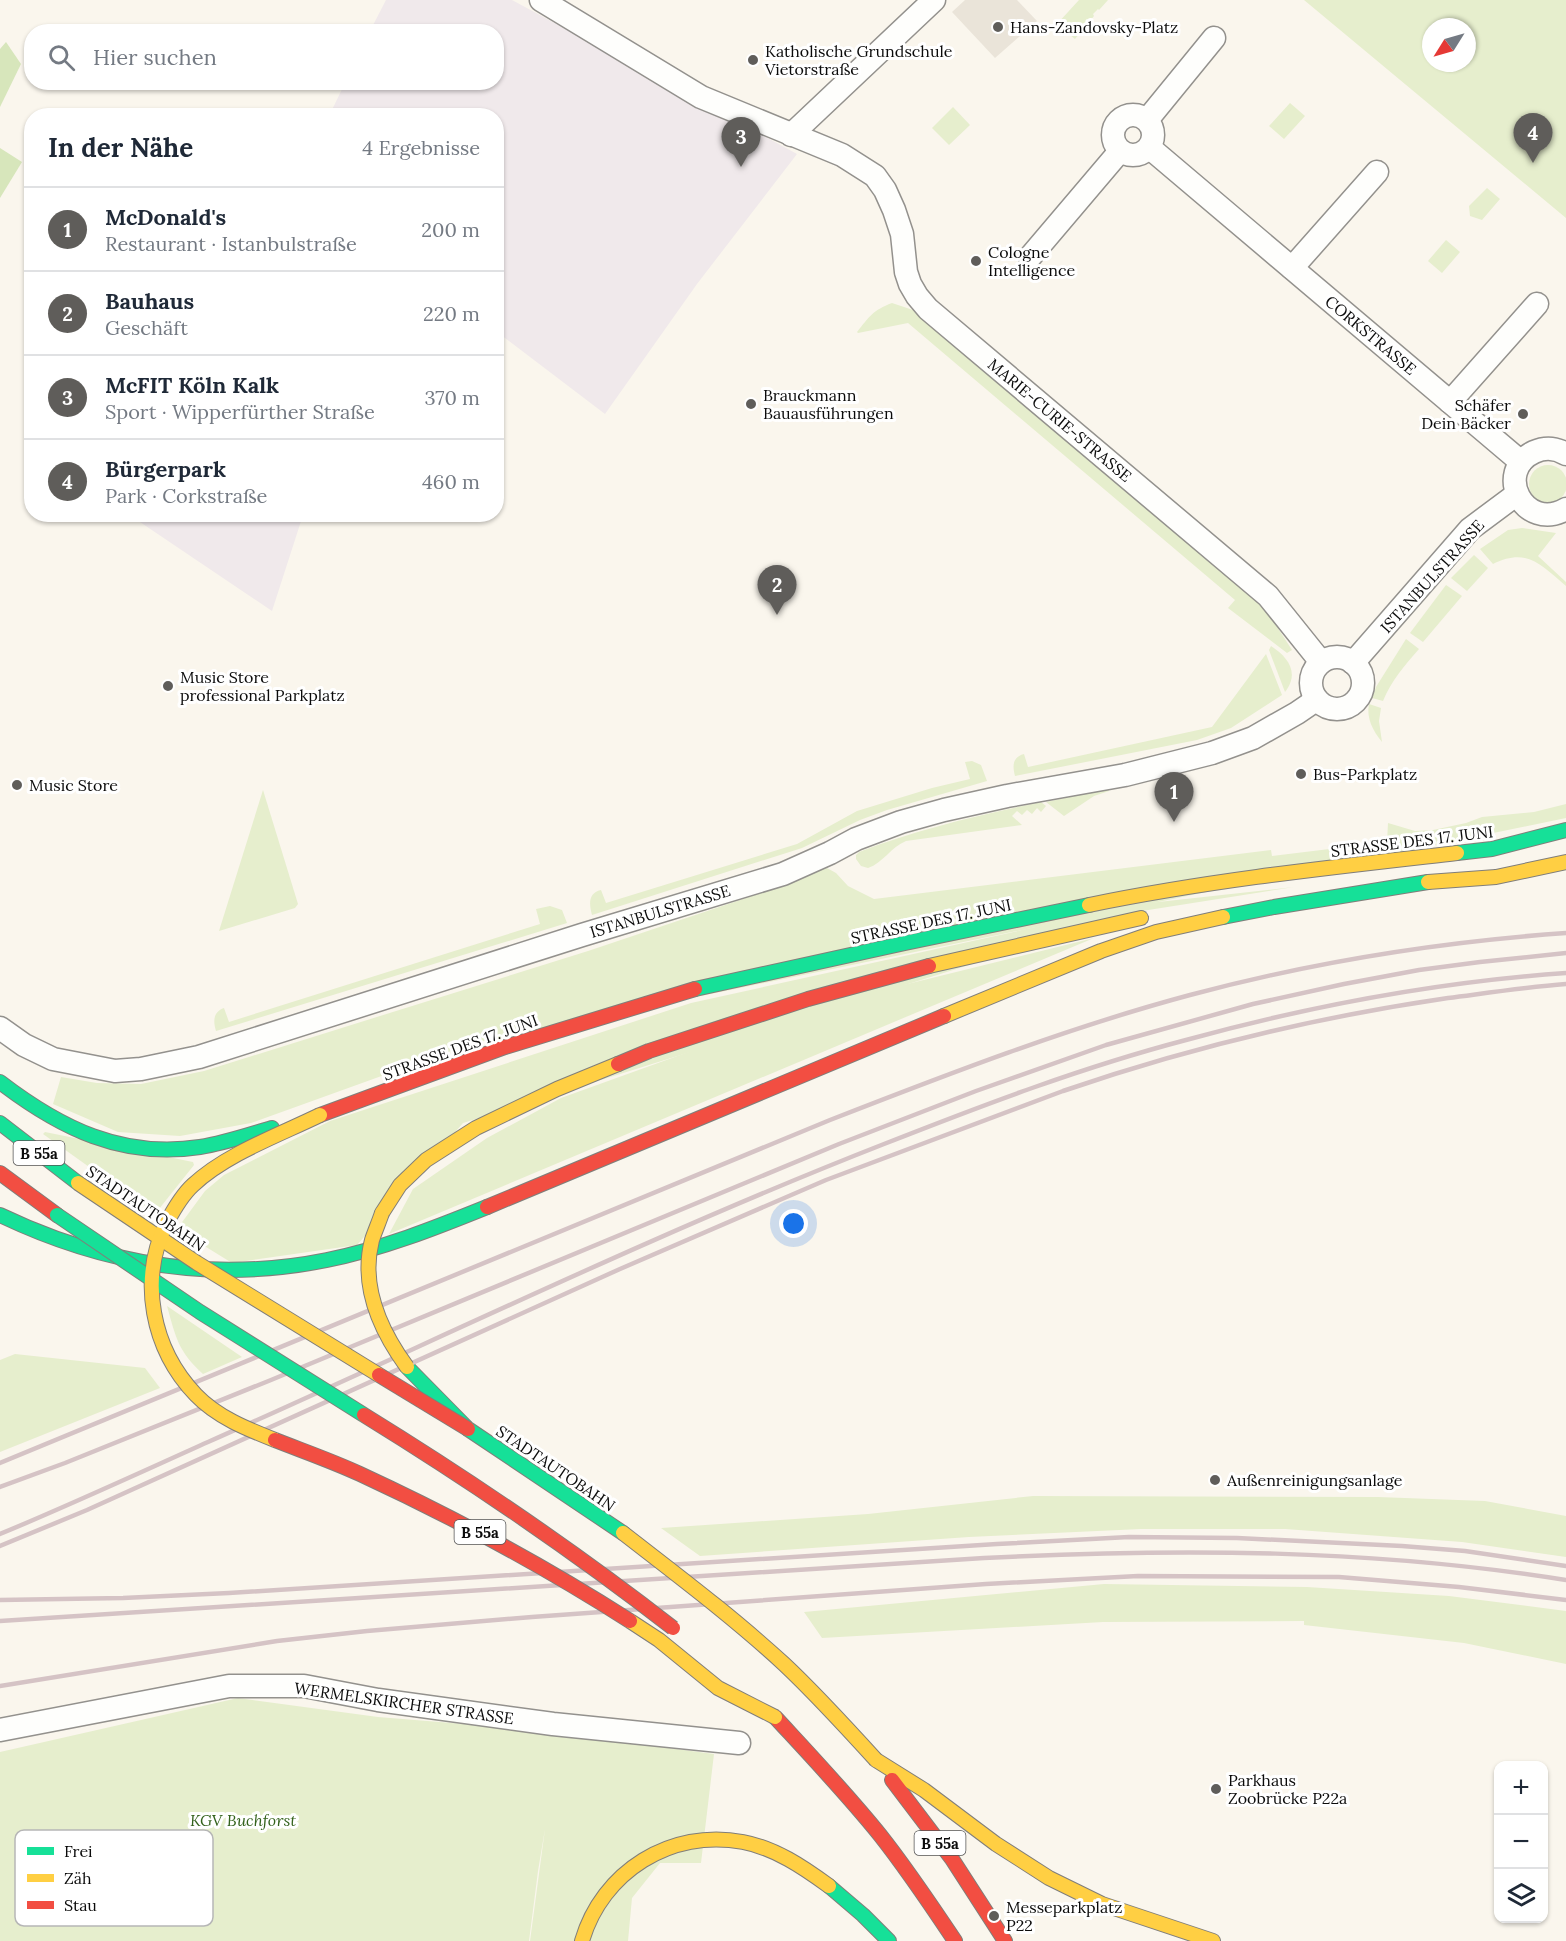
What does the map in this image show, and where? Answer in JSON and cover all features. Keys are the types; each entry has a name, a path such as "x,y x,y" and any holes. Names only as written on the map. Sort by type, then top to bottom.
{"main road":[{"name":"STRASSE DES 17. JUNI","path":"320,1115 505,1047 688,991 905,943 1138,896 1293,872 1492,849 1566,830"},
{"path":"1197,909 1322,888 1496,877 1566,862"},
{"path":"0,1215 46,1236 137,1262 197,1270 238,1270 327,1260 411,1236 453,1221 1101,951 1156,932 1274,907 1428,882"},
{"path":"468,1429 407,1367 394,1350 381,1326 373,1301 369,1272 372,1241 382,1213 400,1185 426,1160 476,1128 557,1089 649,1052 796,1003 914,969 1154,916"},
{"path":"0,1082 50,1118 84,1135 116,1146 149,1150 199,1147 320,1115"},
{"name":"B 55a","path":"320,1115 218,1164 191,1186 174,1208 160,1236 151,1285 154,1315 159,1334 175,1369 197,1396 226,1418 252,1431 358,1473 474,1529 594,1598 658,1640 718,1688 775,1718"},
{"name":"STADTAUTOBAHN","path":"0,1123 78,1183 196,1263 468,1429 623,1533 725,1613 825,1704 876,1760 952,1859 1005,1941"},
{"name":"B 55a","path":"0,1173 57,1215 199,1311 428,1454 538,1527 631,1593 682,1635"},
{"name":"B 55a","path":"733,1679 775,1718 844,1792 909,1873 955,1941"},
{"path":"876,1760 923,1790 1025,1864 1067,1888 1127,1913 1213,1941"},
{"path":"583,1937 598,1902 613,1883 633,1866 670,1846 718,1838 764,1846 792,1860 825,1883 889,1941"}],"street":[{"name":"MARIE-CURIE-STRASSE","path":"541,0 701,97 842,154 875,176 885,190 902,234 906,272 910,284 928,309 1268,596 1321,662"},
{"path":"791,135 934,0"},
{"path":"1147,120 1214,38"},
{"path":"1128,116 1141,116 1147,120 1154,133 1150,148 1141,154 1130,155 1120,151 1113,138 1116,124 1128,116"},
{"name":"CORKSTRASSE","path":"1150,148 1521,462"},
{"path":"1030,257 1120,151"},
{"path":"1292,268 1377,172"},
{"path":"1450,402 1537,304"},
{"path":"1564,449 1539,449 1529,454 1521,462 1516,472 1515,483 1517,494 1530,510 1550,515 1566,509"},
{"name":"ISTANBULSTRASSE","path":"1353,663 1470,529 1517,494"},
{"path":"1341,657 1353,663 1359,670 1363,687 1354,703 1338,710 1330,709 1316,700 1311,690 1311,680 1314,670 1321,662 1341,657"},
{"name":"ISTANBULSTRASSE","path":"0,1028 24,1045 53,1059 115,1071 141,1069 199,1057 582,935 783,874 830,853 856,838 901,822 1007,796 1125,775 1212,753 1253,738 1316,700"},
{"name":"WERMELSKIRCHER STRASSE","path":"0,1730 229,1686 304,1686 385,1701 554,1724 739,1743"}],"shaded area":[{"path":"386,0 512,0 797,154 697,284 605,414 504,337 504,108 333,108 342,90 504,90 504,24 374,24"},
{"name":"Hans-Zandovsky-Platz","path":"965,0 1017,0 1037,21 995,58 952,12"},
{"path":"140,522 301,522 272,611"}],"green space":[{"path":"1079,0 1108,0 1093,14 1094,16 1075,39 1057,24"},
{"path":"1304,0 1566,0 1566,218"},
{"path":"6,42 21,64 0,107 0,49"},
{"path":"1290,103 1305,116 1284,139 1269,126"},
{"path":"953,107 970,125 949,145 932,128"},
{"path":"0,148 22,162 0,198"},
{"path":"1487,188 1500,199 1482,220 1470,216 1469,206"},
{"path":"1446,240 1460,252 1442,273 1428,261"},
{"path":"892,303 913,310 1251,593 1272,619 1292,650 1287,653 1228,608 1235,600 908,323 857,332 876,311"},
{"path":"1548,465 1555,466 1561,471 1566,477 1566,491 1561,497 1555,502 1548,503 1541,502 1535,497 1530,491 1529,484 1530,477 1535,471 1541,466"},
{"path":"1522,528 1556,533 1538,556 1566,582 1566,586 1533,561 1515,557 1493,564 1480,549 1508,530"},
{"path":"1474,555 1488,568 1467,591 1451,578"},
{"path":"1446,585 1462,596 1423,642 1410,633"},
{"path":"1406,639 1419,649 1394,680 1383,701 1372,698 1376,687"},
{"path":"1271,646 1287,660 1292,672 1292,678 1285,692 1269,650"},
{"path":"1266,654 1282,695 1231,728 1197,740 1015,776 1014,762 1024,754 1028,767 1212,727"},
{"path":"1369,704 1381,708 1379,721 1382,742 1371,724 1368,714"},
{"path":"972,761 981,765 987,781 887,810 860,820 802,848 592,915 590,900 597,891 601,890 606,903 797,844 857,811 970,779 965,762"},
{"path":"1108,789 1109,791 1094,796 1064,816 1046,802"},
{"path":"263,790 298,904 295,908 219,931"},
{"path":"1041,802 1046,806 1041,812 1037,808 1032,814 1027,810 1022,815 1017,811 1012,816 1022,825 906,841 868,868 861,866 856,859 859,852 904,836 972,817"},
{"path":"1566,804 1566,818 473,1043 251,1123 180,1136 118,1132 53,1104 61,1077 97,1083 141,1084 204,1071 588,951 785,885 827,868 836,873 848,886 874,899 1271,850 1272,856 1387,842 1388,823 1415,831 1433,830 1482,817 1534,812"},
{"path":"1294,887 1142,911 463,1123 357,1245 232,1263 177,1229 205,1191 224,1175 330,1121 691,1003 1140,904"},
{"path":"550,906 562,910 567,923 216,1031 215,1017 224,1008 229,1022 540,924 536,909"},
{"path":"1094,938 389,1234 413,1189 487,1138 561,1098 810,1008"},
{"path":"45,1132 193,1162 194,1165 155,1214 43,1134"},
{"path":"167,1306 242,1357 203,1374 183,1351"},
{"path":"15,1354 145,1368 160,1388 0,1452 0,1360"},
{"path":"1033,1496 1378,1497 1485,1501 1566,1516 1566,1557 1462,1542 1285,1529 1141,1529 969,1537 700,1556 661,1528 868,1514"},
{"path":"1104,1584 1307,1587 1449,1596 1566,1611 1566,1664 1464,1643 1304,1625 1304,1621 1103,1622 822,1638 804,1612"},
{"name":"KGV Buchforst","path":"238,1698 378,1717 526,1729 714,1754 701,1863 660,1863 632,1898 628,1941 530,1941 545,1829 529,1941 0,1941 0,1752"}],"railway":[{"path":"0,1463 830,1120 1053,1037 1190,995 1330,963 1471,942 1566,933"},
{"path":"0,1487 271,1380 839,1144 976,1091 1106,1045 1253,1004 1344,984 1419,970 1566,953"},
{"path":"0,1534 713,1214 884,1144 1034,1087 1109,1062 1280,1016 1422,989 1566,973"},
{"path":"0,1546 87,1510 620,1269 826,1180 1063,1091 1158,1061 1302,1024 1448,998 1566,984"},
{"path":"0,1600 229,1593 1129,1537 1237,1538 1402,1546 1465,1551 1566,1566"},
{"path":"0,1621 984,1558 1130,1553 1203,1552 1348,1557 1421,1562 1566,1580"},
{"path":"0,1686 277,1641 367,1631 986,1584 1138,1576 1339,1577 1459,1587 1566,1600"}],"traffic: fast":[{"path":"1457,853 1492,849 1566,830"},
{"path":"1223,917 1428,882"},
{"path":"695,989 1089,905"},
{"path":"0,1082 69,1126 118,1144 171,1150 200,1147 272,1128"},
{"path":"0,1123 78,1183"},
{"path":"0,1215 39,1232 119,1257 160,1265 242,1270 284,1267 368,1250 487,1207"},
{"path":"57,1215 200,1312 364,1415"},
{"path":"407,1367 468,1429 623,1533"},
{"path":"829,1886 889,1941"}],"traffic: slow":[{"path":"1089,905 1226,881 1457,853"},
{"path":"1428,882 1496,877 1566,862"},
{"path":"944,1016 1101,951 1156,932 1223,917"},
{"path":"929,966 1141,918"},
{"path":"382,1213 400,1185 426,1160 476,1128 557,1089 618,1064"},
{"path":"275,1440 243,1427 213,1410 181,1377 169,1357 154,1313 153,1267 158,1244 167,1222 175,1207 193,1185 237,1155 320,1115"},
{"path":"78,1183 197,1263 379,1375"},
{"path":"382,1213 372,1240 369,1257 371,1291 388,1338 407,1367"},
{"path":"623,1533 705,1597 784,1664 876,1760"},
{"path":"630,1621 659,1640 718,1688 775,1717"},
{"path":"876,1760 924,1790 996,1844 1049,1878 1102,1904 1213,1941"},
{"path":"582,1941 592,1916 605,1894 623,1876 643,1860 666,1849 690,1842 716,1839 755,1845 788,1859 829,1886"}],"traffic: jam":[{"path":"618,1064 649,1051 808,999 929,966"},
{"path":"320,1115 505,1047 695,989"},
{"path":"487,1207 944,1016"},
{"path":"0,1173 57,1215"},
{"path":"379,1375 468,1429"},
{"path":"364,1415 522,1517 673,1628"},
{"path":"275,1440 349,1469 429,1507 498,1543 630,1621"},
{"path":"775,1717 880,1835 955,1941"},
{"path":"892,1780 952,1859 1005,1941"}],"place":[{"name":"Hans-Zandovsky-Platz","path":"998,27"},
{"name":"Katholische Grundschule Vietorstraße","path":"753,60"},
{"name":"Bürgerpark","path":"1533,163"},
{"name":"McFIT Köln Kalk","path":"741,167"},
{"name":"Cologne Intelligence","path":"976,261"},
{"name":"Brauckmann Bauausführungen","path":"751,404"},
{"name":"Schäfer Dein Bäcker","path":"1523,414"},
{"name":"Bauhaus","path":"777,615"},
{"name":"Music Store professional Parkplatz","path":"168,686"},
{"name":"Bus-Parkplatz","path":"1301,774"},
{"name":"Music Store","path":"17,785"},
{"name":"McDonald's","path":"1174,822"},
{"name":"Außenreinigungsanlage","path":"1215,1480"},
{"name":"Parkhaus Zoobrücke P22a","path":"1216,1789"},
{"name":"Messeparkplatz P22","path":"994,1916"}]}
